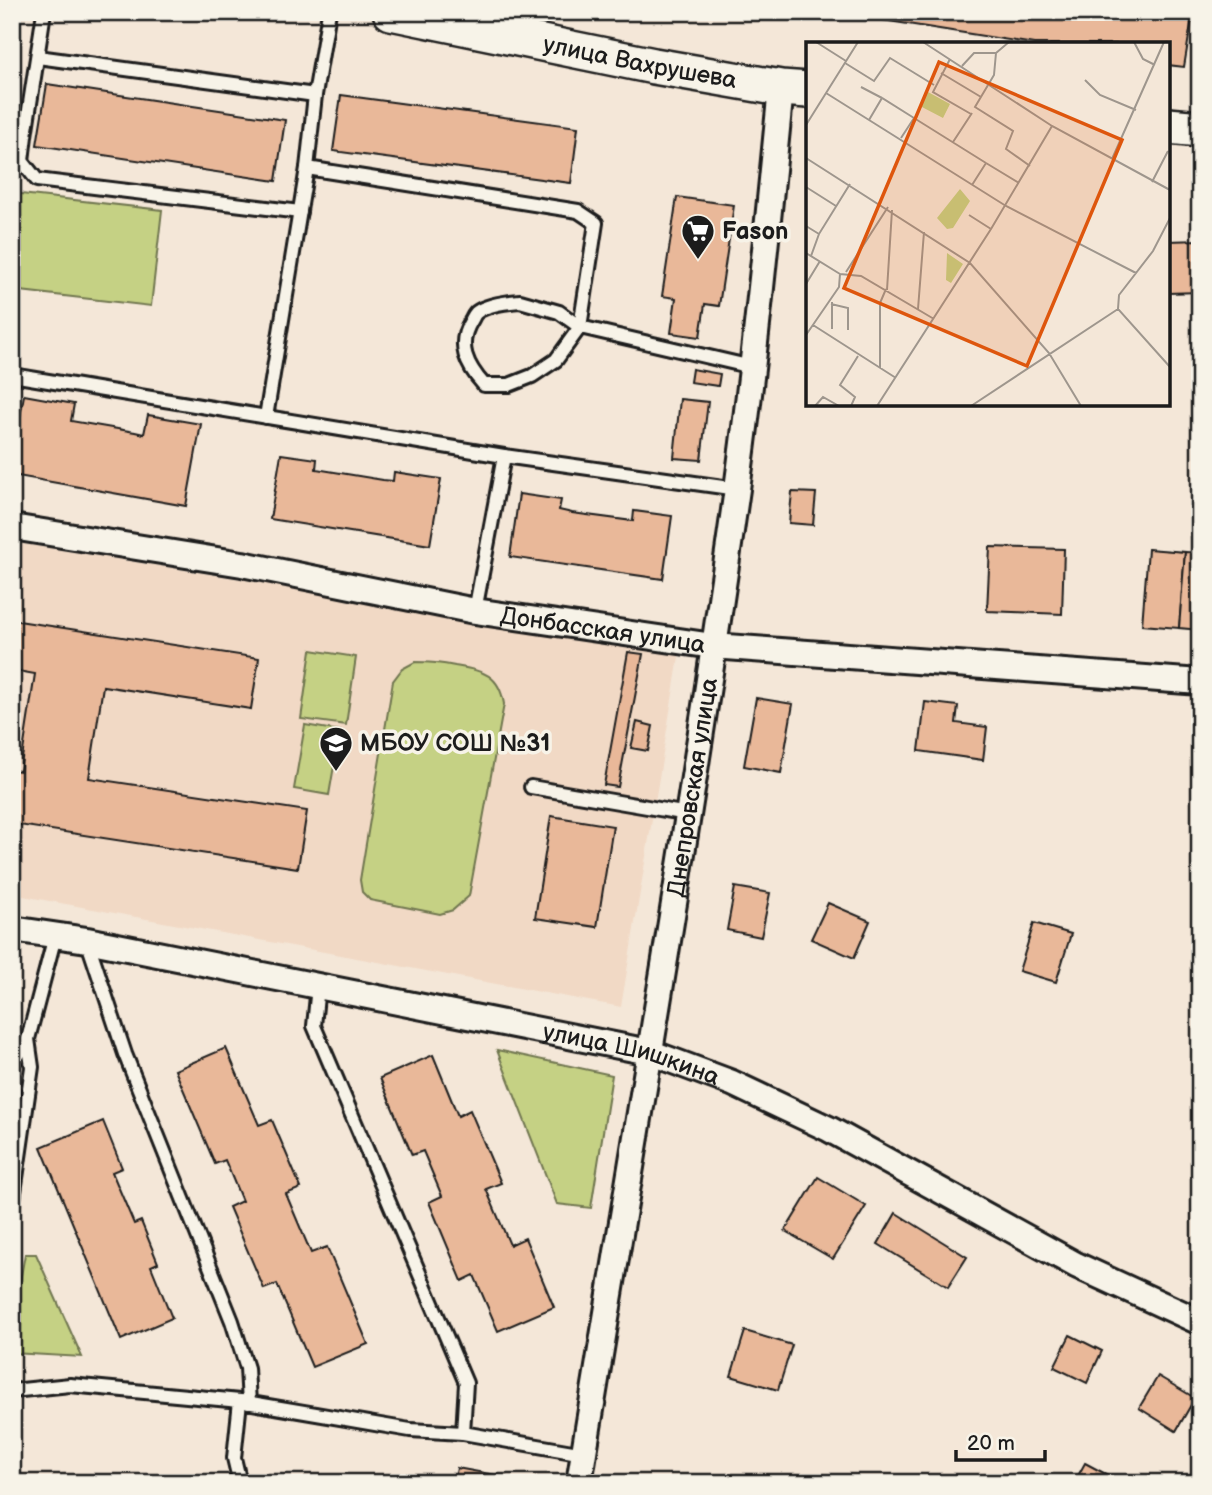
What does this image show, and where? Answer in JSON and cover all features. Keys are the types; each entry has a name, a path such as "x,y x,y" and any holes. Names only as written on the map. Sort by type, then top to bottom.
{"main road":[{"name":"улица Вахрушева","path":"391,12 654,66 794,89"}],"street":[{"name":"Днепровская улица","path":"579,1483 688,814 794,89"},
{"name":"Донбасская улица","path":"12,527 242,564 475,611 713,646 1200,682"},
{"name":"улица Шишкина","path":"12,929 88,940 649,1052 732,1083 829,1129 1076,1265 1200,1322"}],"lane":[{"path":"44,12 38,57 18,135 22,162 37,180 300,212"},
{"path":"266,417 329,12"},
{"path":"38,57 315,95"},
{"path":"307,167 578,211 596,223 580,327 556,360 532,376 509,385 484,385 471,370 464,352 464,332 477,312 498,303 520,300 559,312 580,327 752,367"},
{"path":"12,375 504,456 737,489"},
{"path":"475,611 504,456"},
{"path":"531,787 688,814"},
{"path":"12,1065 28,1039 55,936"},
{"path":"88,940 125,1054 232,1321 247,1368 234,1458 240,1483"},
{"path":"318,986 314,1026 466,1383 463,1433"},
{"path":"12,1206 32,1067 28,1039"},
{"path":"12,1391 70,1385 244,1402 410,1430 463,1433 584,1454"}],"shaded area":[{"name":"МБОУ СОШ №31","path":"12,542 680,651 621,1007 12,894"}],"green space":[{"path":"12,193 162,210 151,306 12,290"},
{"path":"311,650 356,657 346,725 301,719"},
{"path":"415,662 445,664 488,675 498,686 504,704 469,896 453,910 440,914 370,900 362,892 360,880 393,681 402,669"},
{"path":"305,725 340,731 329,795 294,789"},
{"path":"497,1050 612,1075 591,1208 557,1204"},
{"path":"25,1254 36,1254 82,1357 12,1353 12,1325"}],"building":[{"path":"832,12 1193,12 1184,67 1170,65 1170,42 1021,42"},
{"path":"47,84 285,120 276,181 37,145"},
{"path":"341,95 578,127 571,183 333,151"},
{"path":"677,197 734,205 719,306 705,304 700,337 671,333 676,298 662,296"},
{"path":"1200,240 1200,292 1170,293 1170,241"},
{"path":"692,369 720,374 718,386 690,382"},
{"path":"24,395 74,404 71,421 144,434 148,415 201,424 186,506 12,475 12,460"},
{"path":"680,399 708,402 701,460 674,458"},
{"path":"281,454 317,459 316,469 383,480 393,481 394,472 441,479 430,545 270,519"},
{"path":"792,492 816,493 813,525 789,523"},
{"path":"519,494 561,500 559,510 572,513 633,521 634,511 672,516 663,579 510,557"},
{"path":"990,547 1064,549 1062,614 987,611"},
{"path":"1148,549 1185,552 1179,628 1142,625"},
{"path":"1185,552 1200,553 1200,630 1179,628"},
{"path":"12,620 259,658 251,709 103,686 89,778 307,811 298,868 12,824 12,770 20,771 35,674 12,670"},
{"path":"628,652 643,654 618,787 604,785"},
{"path":"756,698 793,704 781,773 744,766"},
{"path":"925,702 958,706 956,723 987,727 983,760 919,751"},
{"path":"637,722 653,726 648,751 631,748"},
{"path":"551,816 613,826 597,927 535,918"},
{"path":"735,887 770,893 761,937 727,930"},
{"path":"828,903 870,921 854,958 811,939"},
{"path":"1034,923 1071,934 1056,982 1019,971"},
{"path":"226,1048 259,1125 272,1120 301,1188 286,1194 311,1253 327,1247 368,1344 312,1367 277,1284 264,1289 229,1207 242,1201 225,1160 215,1164 175,1070"},
{"path":"433,1055 458,1116 470,1110 501,1183 486,1189 510,1245 525,1238 554,1307 498,1331 474,1275 462,1281 429,1202 442,1196 423,1151 412,1155 380,1078"},
{"path":"103,1121 122,1168 112,1172 134,1224 141,1221 158,1263 151,1266 172,1318 121,1340 41,1147"},
{"path":"818,1177 866,1206 833,1259 785,1231"},
{"path":"896,1213 967,1257 948,1287 878,1244"},
{"path":"745,1331 792,1345 778,1390 731,1376"},
{"path":"1070,1335 1102,1351 1087,1383 1054,1367"},
{"path":"1158,1376 1195,1398 1176,1431 1139,1408"},
{"path":"1085,1463 1119,1481 1118,1483 1074,1483"},
{"path":"457,1468 506,1477 505,1483 454,1483"},
{"path":"714,1476 747,1483 712,1483"}],"place":[{"name":"Fason","path":"698,261"},
{"name":"МБОУ СОШ №31","path":"336,773"}]}
